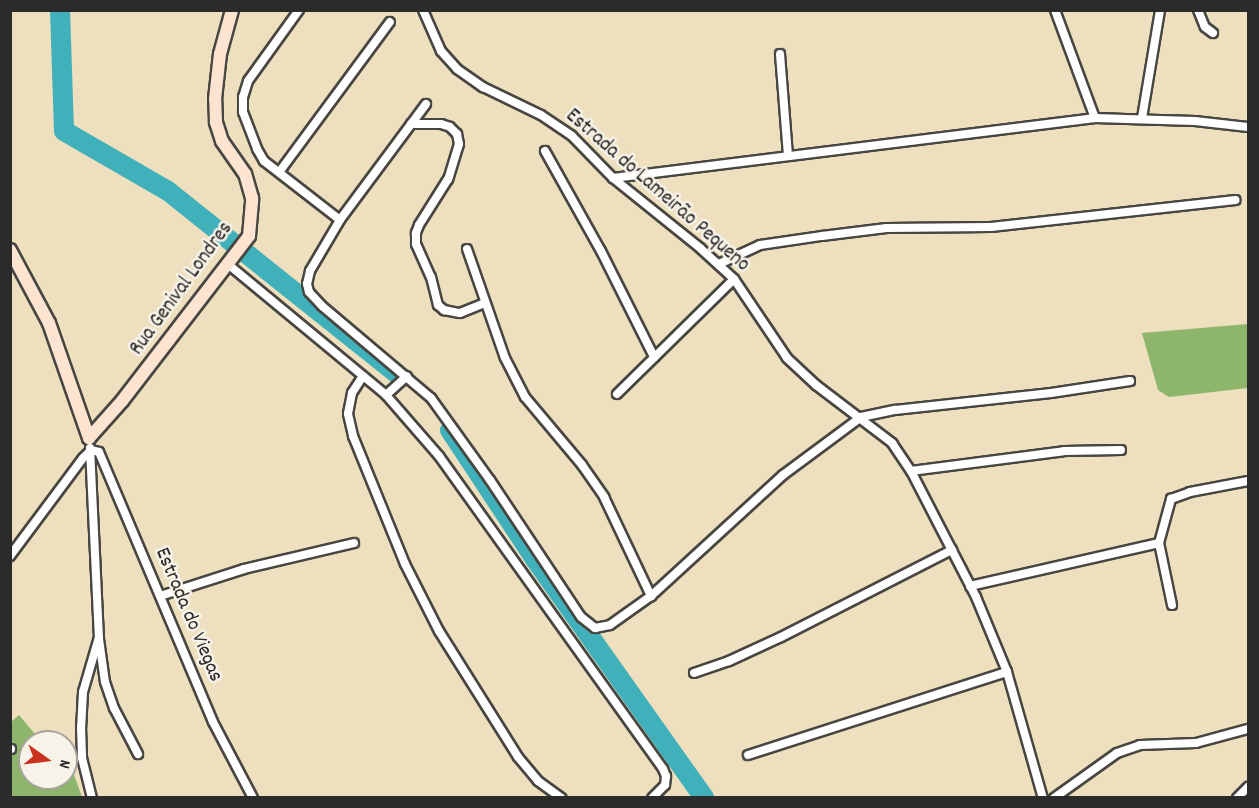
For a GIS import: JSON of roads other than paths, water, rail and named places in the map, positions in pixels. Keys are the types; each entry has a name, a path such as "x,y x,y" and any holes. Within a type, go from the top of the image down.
{"street":[{"name":"Rua Genival Londres","path":"90,444 249,236 252,198 245,174 222,141 216,122 215,99 220,54 232,10"},
{"path":"299,10 248,81 243,97 243,112 264,161 280,171 340,220"},
{"name":"Estrada do Lameirão Pequeno","path":"423,10 441,51 457,69 483,87 541,115 572,136 613,178 719,264 734,279 787,358 816,385 861,417 892,443 910,471 970,585 1007,672 1043,798"},
{"path":"1055,10 1095,118"},
{"path":"1142,118 1160,10"},
{"path":"1198,10 1205,27 1213,33"},
{"path":"280,171 390,22"},
{"path":"780,54 788,156"},
{"path":"426,104 340,220 310,270 307,279 309,292 322,306 431,398 589,625 602,628 610,625 651,596 783,475 861,417 894,410 1051,393 1130,381"},
{"path":"613,178 1095,118 1142,118 1248,127"},
{"path":"411,124 441,124 450,127 457,134 459,144 448,179 416,233 416,244 431,277 438,305 444,310 460,313 485,303"},
{"path":"545,151 601,251 654,357"},
{"path":"719,264 760,244 810,237 886,228 991,227 1236,200"},
{"path":"467,249 505,358 525,397 582,465 604,497 651,596"},
{"name":"Estrada do Viegas","path":"10,250 49,323 90,444 99,637 83,692 81,727 82,758 92,798"},
{"path":"230,263 386,395 439,456 663,769 666,776 665,785 652,798"},
{"path":"617,394 734,279"},
{"path":"363,376 352,393 348,414 353,436 405,564 439,631 518,757 538,780 561,798"},
{"path":"386,395 407,376"},
{"path":"10,556 90,444"},
{"name":"Estrada do Viegas","path":"90,444 99,452 104,461 124,517 213,722 253,798"},
{"path":"910,471 1064,451 1121,450"},
{"path":"1172,605 1159,543 1168,505 1174,496 1248,482"},
{"path":"160,596 244,569 354,543"},
{"path":"970,585 1159,543"},
{"path":"694,673 729,661 782,637 952,550"},
{"path":"99,637 105,682 114,708 138,754"},
{"path":"748,754 1007,672"},
{"path":"1054,798 1117,753 1140,745 1196,743 1248,731"},
{"path":"1237,798 1248,787"}],"waterway":[{"path":"60,10 64,131 168,191 397,374"},
{"path":"450,430 535,559 704,798"}]}
